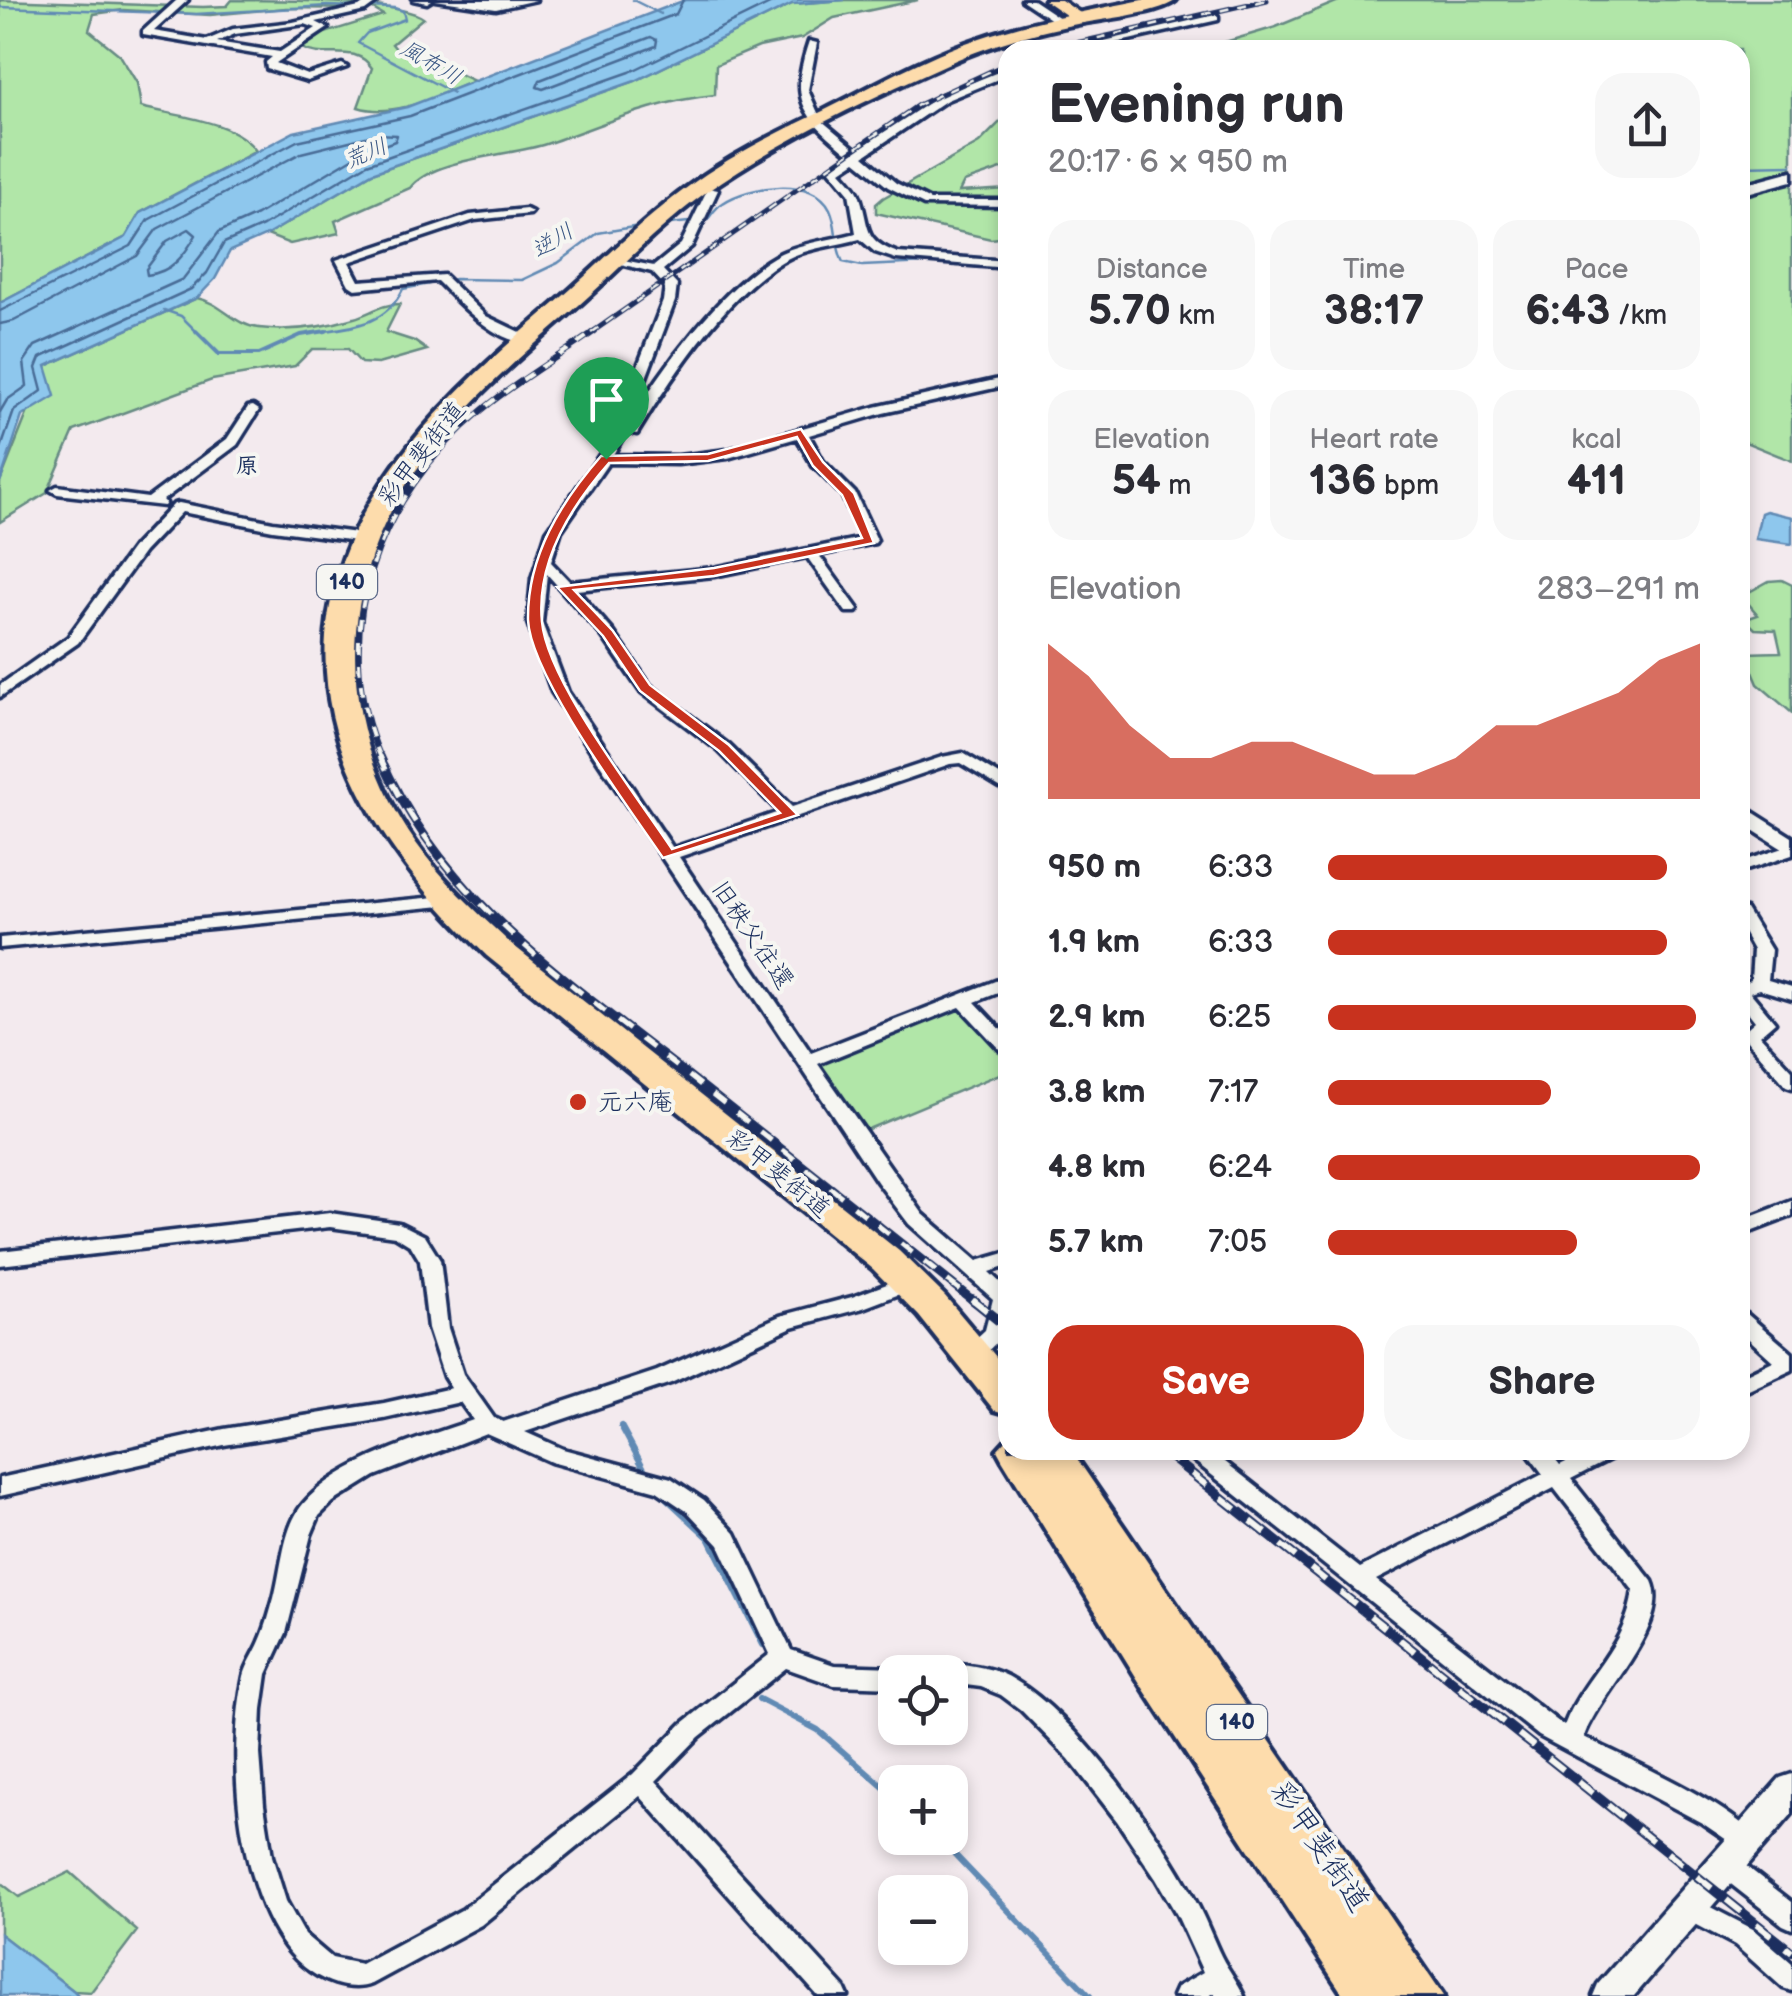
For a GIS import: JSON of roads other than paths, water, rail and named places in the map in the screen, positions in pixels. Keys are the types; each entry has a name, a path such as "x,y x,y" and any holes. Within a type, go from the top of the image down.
{"highway":[{"name":"彩甲斐街道","path":"1003,40 1167,0"},
{"name":"彩甲斐街道","path":"998,41 961,51 816,122 718,176 526,340 412,449 348,574 337,642 336,678 360,771 390,829 448,901 558,998 910,1282 998,1388"},
{"name":"彩甲斐街道","path":"968,1354 998,1412"},
{"name":"彩甲斐街道","path":"1023,1460 1158,1675 1371,1996"},
{"name":"彩甲斐街道","path":"1057,1460 1420,1996"}],"main road":[{"path":"442,0 496,5 528,0"},
{"path":"1750,187 1792,176"},
{"path":"1750,818 1792,849"},
{"path":"1612,1996 1792,1789"}],"street":[{"path":"183,0 146,33 280,55"},
{"path":"212,42 236,30 279,30 362,10 375,0"},
{"path":"418,0 427,0"},
{"path":"1027,0 1067,23 1215,18"},
{"path":"306,21 323,28 280,55 271,67 307,78 342,67"},
{"path":"812,43 803,90 816,122 918,201 998,204"},
{"path":"998,75 943,98 834,173 854,193 862,235 879,250 896,256 998,264"},
{"path":"617,260 656,270 686,246 712,190"},
{"path":"526,212 474,217 342,260 355,285 440,276 482,319 526,340"},
{"path":"614,443 630,436 643,409 700,335 747,286 783,256 862,235"},
{"name":"旧秩父往還","path":"656,270 671,285 670,302 614,443 563,516 544,562 535,624 548,666 560,692 668,855 916,1219 978,1268 998,1292"},
{"path":"606,459 708,458 998,383"},
{"path":"151,502 232,442 254,410"},
{"path":"564,587 690,576 870,540 848,493 818,464 801,433"},
{"path":"57,490 364,538"},
{"path":"0,692 73,640 139,548 180,507"},
{"path":"810,552 851,609"},
{"path":"544,562 608,634 644,688 724,748 790,815"},
{"path":"668,855 964,758 998,780"},
{"path":"1750,864 1792,849"},
{"path":"0,943 448,901"},
{"path":"1750,930 1762,950 1759,983"},
{"path":"1750,986 1759,983 1792,993"},
{"path":"807,1061 998,986"},
{"path":"962,999 998,1037"},
{"path":"1750,1002 1766,1022 1750,1033 1752,1037 1792,1082"},
{"path":"1750,1225 1792,1208"},
{"path":"0,1258 330,1220 376,1224 418,1241 430,1260 438,1328 454,1377 494,1428 558,1456 663,1484 696,1506 726,1539 783,1658 834,1675 878,1676"},
{"path":"978,1268 998,1262"},
{"path":"783,1658 691,1730 641,1781 472,1916 363,1976 344,1978 319,1964 294,1941 273,1906 260,1868 251,1715 256,1674 273,1638 304,1522 326,1496 406,1452 664,1377 786,1321 856,1303 910,1282"},
{"name":"旧秩父往還","path":"968,1354 994,1334 998,1322"},
{"path":"1750,1327 1790,1362 1750,1381"},
{"path":"0,1487 224,1438 465,1393"},
{"path":"1208,1460 1547,1730 1710,1815 1737,1854 1792,1918"},
{"path":"1544,1460 1644,1588 1639,1629 1582,1708 1570,1742"},
{"path":"1358,1578 1588,1460"},
{"path":"968,1675 1008,1688 1043,1715 1127,1816 1180,1895 1224,1986 1186,1996"},
{"path":"641,1781 835,1996"},
{"path":"1689,1908 1744,1938 1792,1979"}],"water":[{"name":"荒川","path":"685,0 845,0 792,4 635,81 372,173 267,235 230,251 215,279 197,298 46,366 55,396 22,416 0,482 0,303 126,237 140,213 294,132 407,107"},
{"path":"1761,513 1792,517 1792,544 1755,539"},
{"path":"0,1934 74,1991 79,1996 0,1996"}],"waterway":[{"path":"633,0 661,14"},
{"name":"風布川","path":"0,7 196,14 327,6 394,8 403,11 405,19 367,33 358,43 453,93"},
{"name":"逆川","path":"1750,166 1792,165"},
{"name":"逆川","path":"661,225 707,220 721,205 748,192 796,188 822,198 830,209 843,262 862,266 950,262"},
{"name":"逆川","path":"311,333 376,318 395,302 403,289 455,279 522,280 558,263 598,233 645,225"},
{"name":"逆川","path":"981,260 998,258"},
{"name":"逆川","path":"164,310 181,316 219,354 259,354 301,335 326,331"},
{"path":"621,1426 648,1476"},
{"path":"653,1486 709,1538 763,1645"},
{"path":"759,1699 818,1730 878,1782"},
{"path":"955,1855 1090,1996"}],"railway":[{"path":"1089,40 1267,0"},
{"path":"591,333 918,105 998,68"},
{"path":"381,758 365,710 359,662 361,614 372,568 390,524 415,483 446,444 482,410 595,331"},
{"path":"381,758 406,807 437,853 512,934 975,1302"},
{"path":"972,1299 998,1320"},
{"path":"1175,1460 1792,1952"}],"place":[{"name":"元六庵","path":"578,1102"}],"district":[{"name":"原","path":"247,466"}]}
